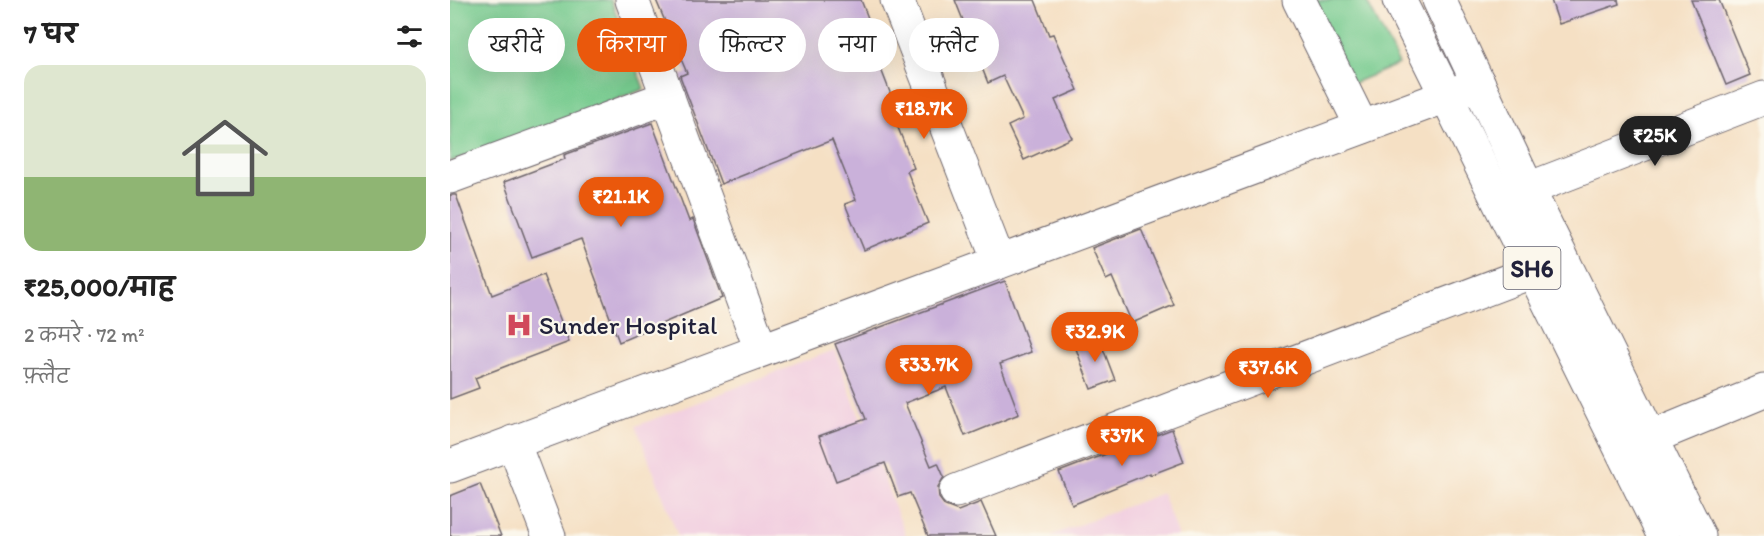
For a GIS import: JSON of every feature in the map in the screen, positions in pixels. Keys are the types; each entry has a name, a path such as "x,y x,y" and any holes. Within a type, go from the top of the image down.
{"street":[{"path":"632,0 761,350"},
{"path":"897,0 999,262"},
{"path":"1299,0 1362,128"},
{"name":"SH6","path":"1399,0 1445,96 1650,438 1699,536"},
{"name":"SH6","path":"1439,0 1528,189 1548,265 1664,536"},
{"path":"450,465 1479,84"},
{"path":"450,177 668,97"},
{"path":"1528,189 1764,98"},
{"path":"956,491 1548,265"},
{"path":"1650,438 1764,392"},
{"path":"513,442 549,536"}],"shaded area":[{"path":"834,350 906,536 678,536 636,426"},
{"path":"1162,493 1178,536 1050,536"}],"green space":[{"path":"450,0 611,0 618,18 577,18 577,72 638,72 644,89 450,162"},
{"path":"1287,0 1366,0 1399,64 1332,92"}],"building":[{"path":"656,0 861,0 868,18 818,18 818,72 882,72 898,113 893,115 914,168 907,171 928,223 864,250 845,204 856,200 832,140 721,184 680,76 687,73 687,18 664,18"},
{"path":"955,0 1035,0 1049,35 1053,34 1078,90 1055,100 1072,138 1024,160 1008,126 1023,119 1003,76 988,83 984,72 999,72 999,18 962,18"},
{"path":"1551,0 1618,0 1619,4 1559,24"},
{"path":"1691,0 1719,0 1750,75 1726,85"},
{"path":"652,123 689,221 693,219 722,298 619,342 581,239 532,257 504,182 565,159 564,155"},
{"path":"450,195 456,195 492,295 543,275 569,342 475,378 479,388 450,399"},
{"path":"1141,229 1174,305 1132,323 1112,277 1106,280 1092,248"},
{"path":"1005,281 1031,352 1000,364 1019,414 965,436 946,387 905,403 931,466 938,463 944,477 938,487 939,498 945,506 958,511 981,502 996,536 928,536 910,493 898,497 885,463 836,481 819,436 866,419 835,344"},
{"path":"1099,338 1115,380 1091,389 1075,346"},
{"path":"1172,429 1184,462 1150,475 1150,473 1072,505 1059,472"},
{"path":"480,484 501,536 450,536 450,496"}],"place":[{"name":"Sunder Hospital","path":"519,325"}]}
